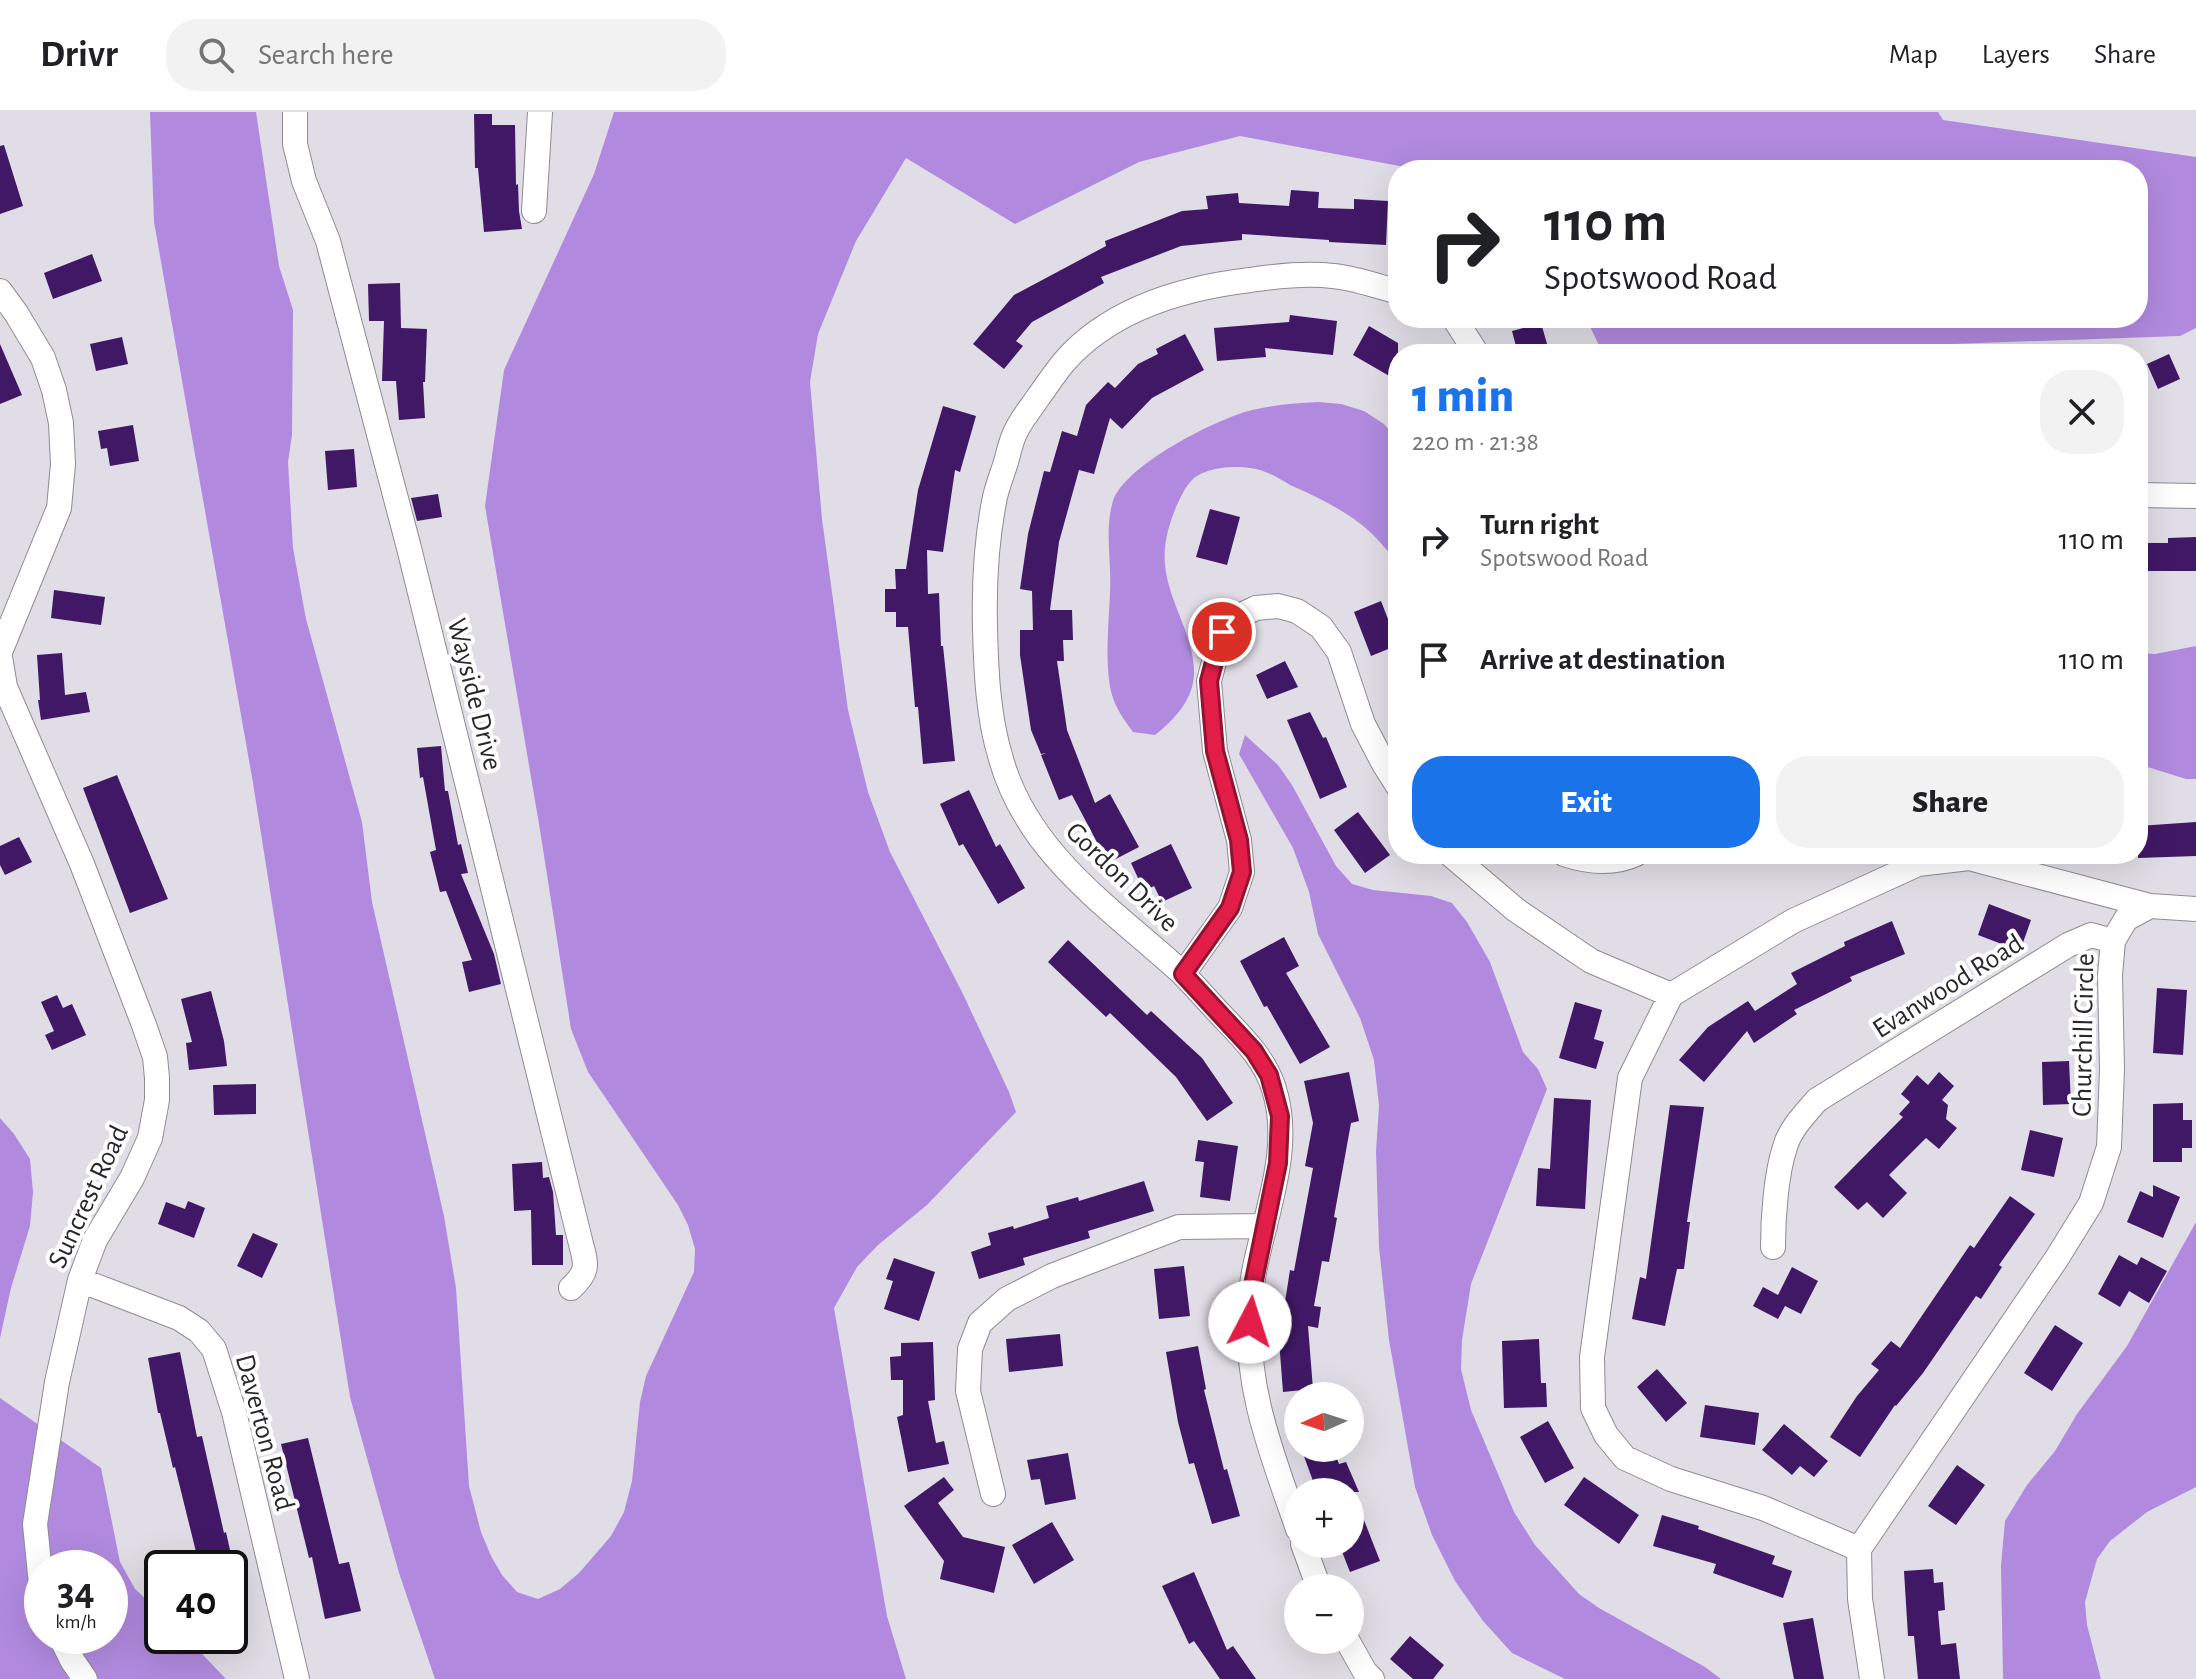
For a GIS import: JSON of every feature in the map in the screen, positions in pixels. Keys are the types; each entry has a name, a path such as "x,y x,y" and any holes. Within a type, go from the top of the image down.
{"street":[{"name":"Wayside Drive","path":"295,112 295,144 304,181 328,241 401,517 586,1263 583,1277 571,1288"},
{"path":"534,211 540,112"},
{"name":"Gordon Drive","path":"1284,1487 1259,1412 1252,1378 1250,1300 1278,1163 1281,1135 1275,1092 1269,1075 1254,1051 1183,974 1103,906 1050,851 1029,821 1001,761 993,728 986,667 984,595 994,501 1015,431 1065,361 1092,337 1129,312 1164,298 1216,284 1274,277 1334,276 1388,290"},
{"path":"0,291 43,358 61,423 63,464 59,508 0,654"},
{"path":"2148,495 2196,496"},
{"path":"1183,974 1230,908 1242,872 1239,840 1215,751 1209,681 1222,632 1239,616 1256,608 1278,606 1297,611 1321,627 1339,652 1363,724 1388,770"},
{"name":"Suncrest Road","path":"0,654 5,687 82,864 144,1025 155,1057 157,1100 150,1138 132,1178 95,1240 80,1280 57,1382 35,1524 38,1550"},
{"path":"1462,864 1516,910 1591,961 1671,995"},
{"path":"1872,1679 1860,1599 1859,1549 1763,1508 1671,1479 1625,1458 1606,1435 1593,1408 1592,1357 1630,1078 1671,995 1793,921 1918,864"},
{"path":"1992,864 2150,906 2196,909"},
{"name":"Churchill Circle","path":"1859,1549 2091,1203 2109,1147 2113,941 2126,919 2150,906"},
{"name":"Evanwood Road","path":"1773,1247 1785,1145 1799,1120 1817,1100 2068,945 2091,935 2113,941"},
{"path":"993,1494 968,1391 970,1349 980,1323 1007,1299 1052,1276 1179,1227 1265,1226"},
{"name":"Daverton Road","path":"80,1280 179,1318 199,1331 214,1349 234,1412 297,1679"},
{"path":"69,1654 85,1679"},
{"path":"1353,1654 1362,1677"}],"shaded area":[{"path":"150,112 256,112 279,266 293,310 292,435 288,462 293,548 306,619 362,822 372,902 444,1216 456,1288 469,1486 481,1532 502,1575 517,1592 538,1599 560,1589 579,1573 611,1536 624,1512 632,1481 640,1402 646,1376 694,1272 695,1249 678,1205 588,1072 571,1029 485,506 504,370 594,174 614,112 1938,112 1943,120 2196,157 2196,328 2180,336 1952,344 1598,344 1591,328 2148,328 2148,160 1388,160 1388,164 1240,136 1139,162 1015,224 906,158 856,241 818,334 810,382 822,519 848,710 868,792 890,852 962,992 1016,1112 927,1205 878,1245 857,1267 834,1308 887,1616 906,1679 435,1679 399,1573 350,1397 253,783 154,222"},
{"path":"1285,404 1341,404 1364,411 1388,429 1388,551 1351,517 1266,472 1230,467 1197,476 1185,489 1174,512 1167,534 1165,557 1171,592 1191,648 1193,685 1181,709 1155,735 1133,732 1114,700 1108,671 1109,535 1113,501 1135,473 1195,433 1236,415"},
{"path":"2196,646 2196,779 2186,779 2148,767 2148,654"},
{"path":"1245,735 1278,765 1336,866 1352,884 1373,890 1431,896 1452,903 1490,962 1523,1052 1538,1069 1547,1089 1471,1284 1461,1369 1471,1410 1514,1512 1535,1545 1579,1594 1721,1679 1565,1679 1512,1653 1483,1621 1455,1581 1432,1535 1415,1487 1389,1340 1379,1247 1376,1151 1379,1106 1374,1060 1360,1018 1318,934 1309,892 1293,848 1239,754"},
{"path":"0,1118 30,1159 33,1192 30,1226 0,1338"},
{"path":"2196,1222 2196,1487 2147,1512 2110,1541 2097,1559 2085,1602 2087,1625 2101,1679 2003,1679 2001,1566 2005,1521 2027,1485 2055,1451 2077,1414 2127,1346"},
{"path":"0,1398 101,1468 118,1550 24,1550 24,1654 128,1654 128,1576 144,1597 144,1654 202,1654 226,1679 0,1679"}],"building":[{"path":"474,114 492,114 492,125 515,125 516,185 522,229 484,232 478,168 475,168"},
{"path":"4,145 23,206 0,214 0,146"},
{"path":"1291,190 1319,192 1318,208 1354,209 1354,199 1388,201 1386,245 1242,234 1242,240 1181,246 1101,277 1104,283 1032,322 1016,341 1023,346 1004,369 973,344 1014,295 1106,246 1105,241 1182,211 1208,209 1206,196 1238,193 1239,203 1289,206"},
{"path":"92,254 102,281 53,299 44,273"},
{"path":"400,283 401,328 427,329 423,382 425,418 399,420 396,381 382,381 384,321 369,321 368,284"},
{"path":"1290,315 1337,321 1333,355 1265,348 1266,357 1217,361 1214,328 1289,322"},
{"path":"1369,326 1398,343 1388,344 1388,375 1353,355"},
{"path":"1542,328 1547,344 1515,344 1512,331"},
{"path":"1185,334 1204,370 1152,398 1122,429 1110,418 1094,474 1079,470 1059,542 1050,610 1072,610 1073,640 1063,640 1064,661 1057,661 1067,730 1095,803 1110,794 1139,847 1108,863 1072,795 1059,800 1041,755 1046,753 1041,754 1031,730 1020,655 1020,630 1033,630 1032,591 1020,589 1028,534 1044,471 1050,472 1062,431 1077,436 1086,405 1108,382 1115,388 1138,364 1158,354 1156,349"},
{"path":"122,337 128,364 96,371 90,344"},
{"path":"0,344 22,395 0,404"},
{"path":"2169,354 2180,379 2158,389 2148,364"},
{"path":"943,406 976,416 960,472 955,470 943,552 927,550 928,594 939,593 941,646 955,761 923,764 908,627 896,627 896,612 885,612 885,589 896,589 895,569 906,569 918,490"},
{"path":"133,425 139,461 110,466 107,448 101,449 98,431"},
{"path":"354,449 357,487 328,490 325,451"},
{"path":"438,494 442,517 417,521 411,498"},
{"path":"1210,509 1240,517 1227,565 1196,557"},
{"path":"2196,537 2196,571 2148,571 2148,543 2168,543 2168,538"},
{"path":"54,590 105,597 101,625 51,618"},
{"path":"1381,601 1388,619 1388,649 1371,656 1354,612"},
{"path":"62,653 65,695 86,692 90,712 41,720 37,655"},
{"path":"1285,661 1298,687 1267,699 1256,675"},
{"path":"1310,712 1323,738 1326,737 1347,787 1320,799 1287,720"},
{"path":"441,746 445,791 448,791 458,845 461,844 468,873 461,874 494,954 501,984 469,992 462,962 472,960 446,891 440,892 430,852 436,850 423,777 420,778 417,748"},
{"path":"117,775 168,899 130,913 83,788"},
{"path":"969,790 996,847 1000,844 1025,888 998,904 963,844 959,846 940,804"},
{"path":"1358,812 1388,856 1365,873 1334,830"},
{"path":"2196,822 2196,856 2148,858 2148,825"},
{"path":"19,837 32,862 5,875 0,865 0,846"},
{"path":"1171,844 1192,888 1162,902 1154,886 1144,891 1131,863"},
{"path":"1989,904 2031,920 2020,951 1978,935"},
{"path":"1892,921 1905,954 1850,977 1852,981 1794,1010 1797,1014 1754,1043 1747,1031 1704,1082 1679,1060 1708,1027 1748,1001 1755,1011 1797,984 1791,973 1845,946 1844,942"},
{"path":"1284,937 1299,966 1286,973 1330,1047 1300,1064 1267,1006 1264,1007 1240,961"},
{"path":"1068,940 1147,1015 1151,1011 1202,1058 1233,1103 1207,1121 1176,1077 1110,1013 1106,1017 1048,962"},
{"path":"2157,988 2187,990 2183,1055 2153,1053"},
{"path":"211,991 227,1066 189,1070 186,1043 192,1042 181,999"},
{"path":"57,995 63,1008 72,1004 86,1035 52,1050 45,1035 54,1031 41,1002"},
{"path":"1575,1002 1602,1010 1594,1039 1604,1042 1596,1069 1559,1058"},
{"path":"2069,1061 2071,1104 2043,1105 2042,1062"},
{"path":"1349,1072 1359,1121 1351,1123 1329,1262 1322,1261 1314,1306 1321,1307 1318,1328 1308,1326 1312,1382 1284,1382 1283,1392 1279,1340 1290,1270 1294,1271 1313,1168 1305,1166 1313,1123 1304,1081"},
{"path":"1939,1072 1954,1086 1942,1100 1948,1105 1946,1119 1957,1128 1939,1149 1926,1138 1889,1175 1907,1193 1883,1218 1867,1202 1858,1210 1834,1187 1903,1117 1899,1114 1910,1102 1901,1094 1917,1075 1928,1085"},
{"path":"256,1084 256,1114 214,1115 213,1085"},
{"path":"1554,1098 1591,1100 1585,1209 1536,1206 1538,1168 1550,1169"},
{"path":"2183,1103 2183,1120 2192,1120 2192,1148 2182,1148 2182,1162 2153,1162 2153,1104"},
{"path":"1670,1105 1704,1107 1687,1222 1690,1222 1684,1269 1677,1269 1665,1326 1632,1319 1640,1277 1646,1279"},
{"path":"2030,1130 2063,1138 2054,1177 2021,1170"},
{"path":"1198,1140 1238,1146 1230,1201 1200,1197 1204,1162 1195,1161"},
{"path":"542,1162 543,1178 549,1177 553,1192 556,1235 563,1235 563,1265 532,1265 531,1210 514,1211 512,1164"},
{"path":"1144,1181 1154,1211 1088,1231 1090,1238 1023,1258 1025,1265 979,1279 971,1252 991,1245 988,1233 1049,1218 1046,1206 1078,1197 1079,1201"},
{"path":"2153,1185 2180,1197 2163,1238 2127,1222 2140,1191 2153,1197"},
{"path":"2010,1196 2035,1214 1999,1265 2002,1267 1981,1299 1976,1296 1860,1457 1830,1437 1857,1396 1879,1370 1871,1364 1891,1341 1900,1348 1970,1245 1974,1248"},
{"path":"188,1201 205,1208 194,1238 158,1224 166,1202 185,1209"},
{"path":"253,1233 278,1244 262,1278 237,1266"},
{"path":"2119,1255 2137,1265 2141,1257 2167,1271 2149,1303 2129,1291 2120,1307 2098,1294"},
{"path":"894,1258 935,1272 919,1321 884,1309 893,1281 886,1279"},
{"path":"1184,1266 1190,1316 1159,1319 1154,1269"},
{"path":"1792,1267 1818,1281 1801,1314 1785,1306 1778,1319 1753,1306 1763,1287 1778,1295"},
{"path":"2055,1325 2083,1343 2052,1391 2024,1373"},
{"path":"1060,1334 1063,1366 1009,1372 1006,1339"},
{"path":"1539,1339 1541,1383 1546,1383 1547,1407 1504,1408 1502,1341"},
{"path":"933,1342 935,1400 928,1401 936,1443 944,1441 949,1464 908,1472 897,1417 903,1415 903,1380 891,1380 890,1357 901,1356 901,1343"},
{"path":"1198,1346 1204,1390 1224,1470 1227,1469 1240,1516 1212,1524 1194,1463 1189,1464 1166,1352"},
{"path":"180,1352 197,1437 202,1436 230,1550 196,1550 158,1413 148,1358"},
{"path":"1657,1369 1687,1403 1666,1422 1637,1387"},
{"path":"1705,1405 1759,1413 1755,1445 1700,1437"},
{"path":"1548,1421 1574,1468 1545,1483 1520,1437"},
{"path":"1784,1424 1828,1461 1814,1477 1800,1466 1792,1475 1762,1450"},
{"path":"308,1438 339,1564 349,1562 361,1611 325,1619 312,1557 309,1558 281,1444"},
{"path":"1068,1453 1076,1499 1045,1505 1040,1479 1031,1480 1027,1460"},
{"path":"1306,1462 1346,1462 1353,1478 1312,1478"},
{"path":"1957,1465 1985,1485 1956,1525 1928,1506"},
{"path":"944,1477 954,1490 938,1503 963,1537 1005,1547 994,1593 940,1579 944,1561 904,1506"},
{"path":"1584,1477 1639,1515 1619,1544 1564,1505"},
{"path":"1662,1515 1775,1556 1772,1564 1792,1571 1783,1598 1713,1573 1716,1564 1653,1546"},
{"path":"1364,1520 1380,1561 1350,1572 1344,1558 1364,1558"},
{"path":"1052,1522 1074,1560 1034,1584 1012,1545"},
{"path":"1933,1569 1934,1583 1943,1582 1945,1610 1938,1611 1941,1645 1956,1643 1960,1679 1918,1679 1914,1636 1908,1636 1904,1571"},
{"path":"1194,1572 1227,1650 1233,1646 1256,1679 1220,1679 1194,1641 1189,1644 1162,1586"},
{"path":"1813,1618 1824,1679 1794,1679 1783,1623"},
{"path":"1410,1636 1444,1665 1433,1679 1413,1679 1390,1659"}],"route":[{"path":"1222,632 1209,681 1215,751 1239,840 1242,872 1230,908 1183,974 1254,1051 1269,1075 1280,1116 1278,1163 1250,1300 1250,1322"}]}
